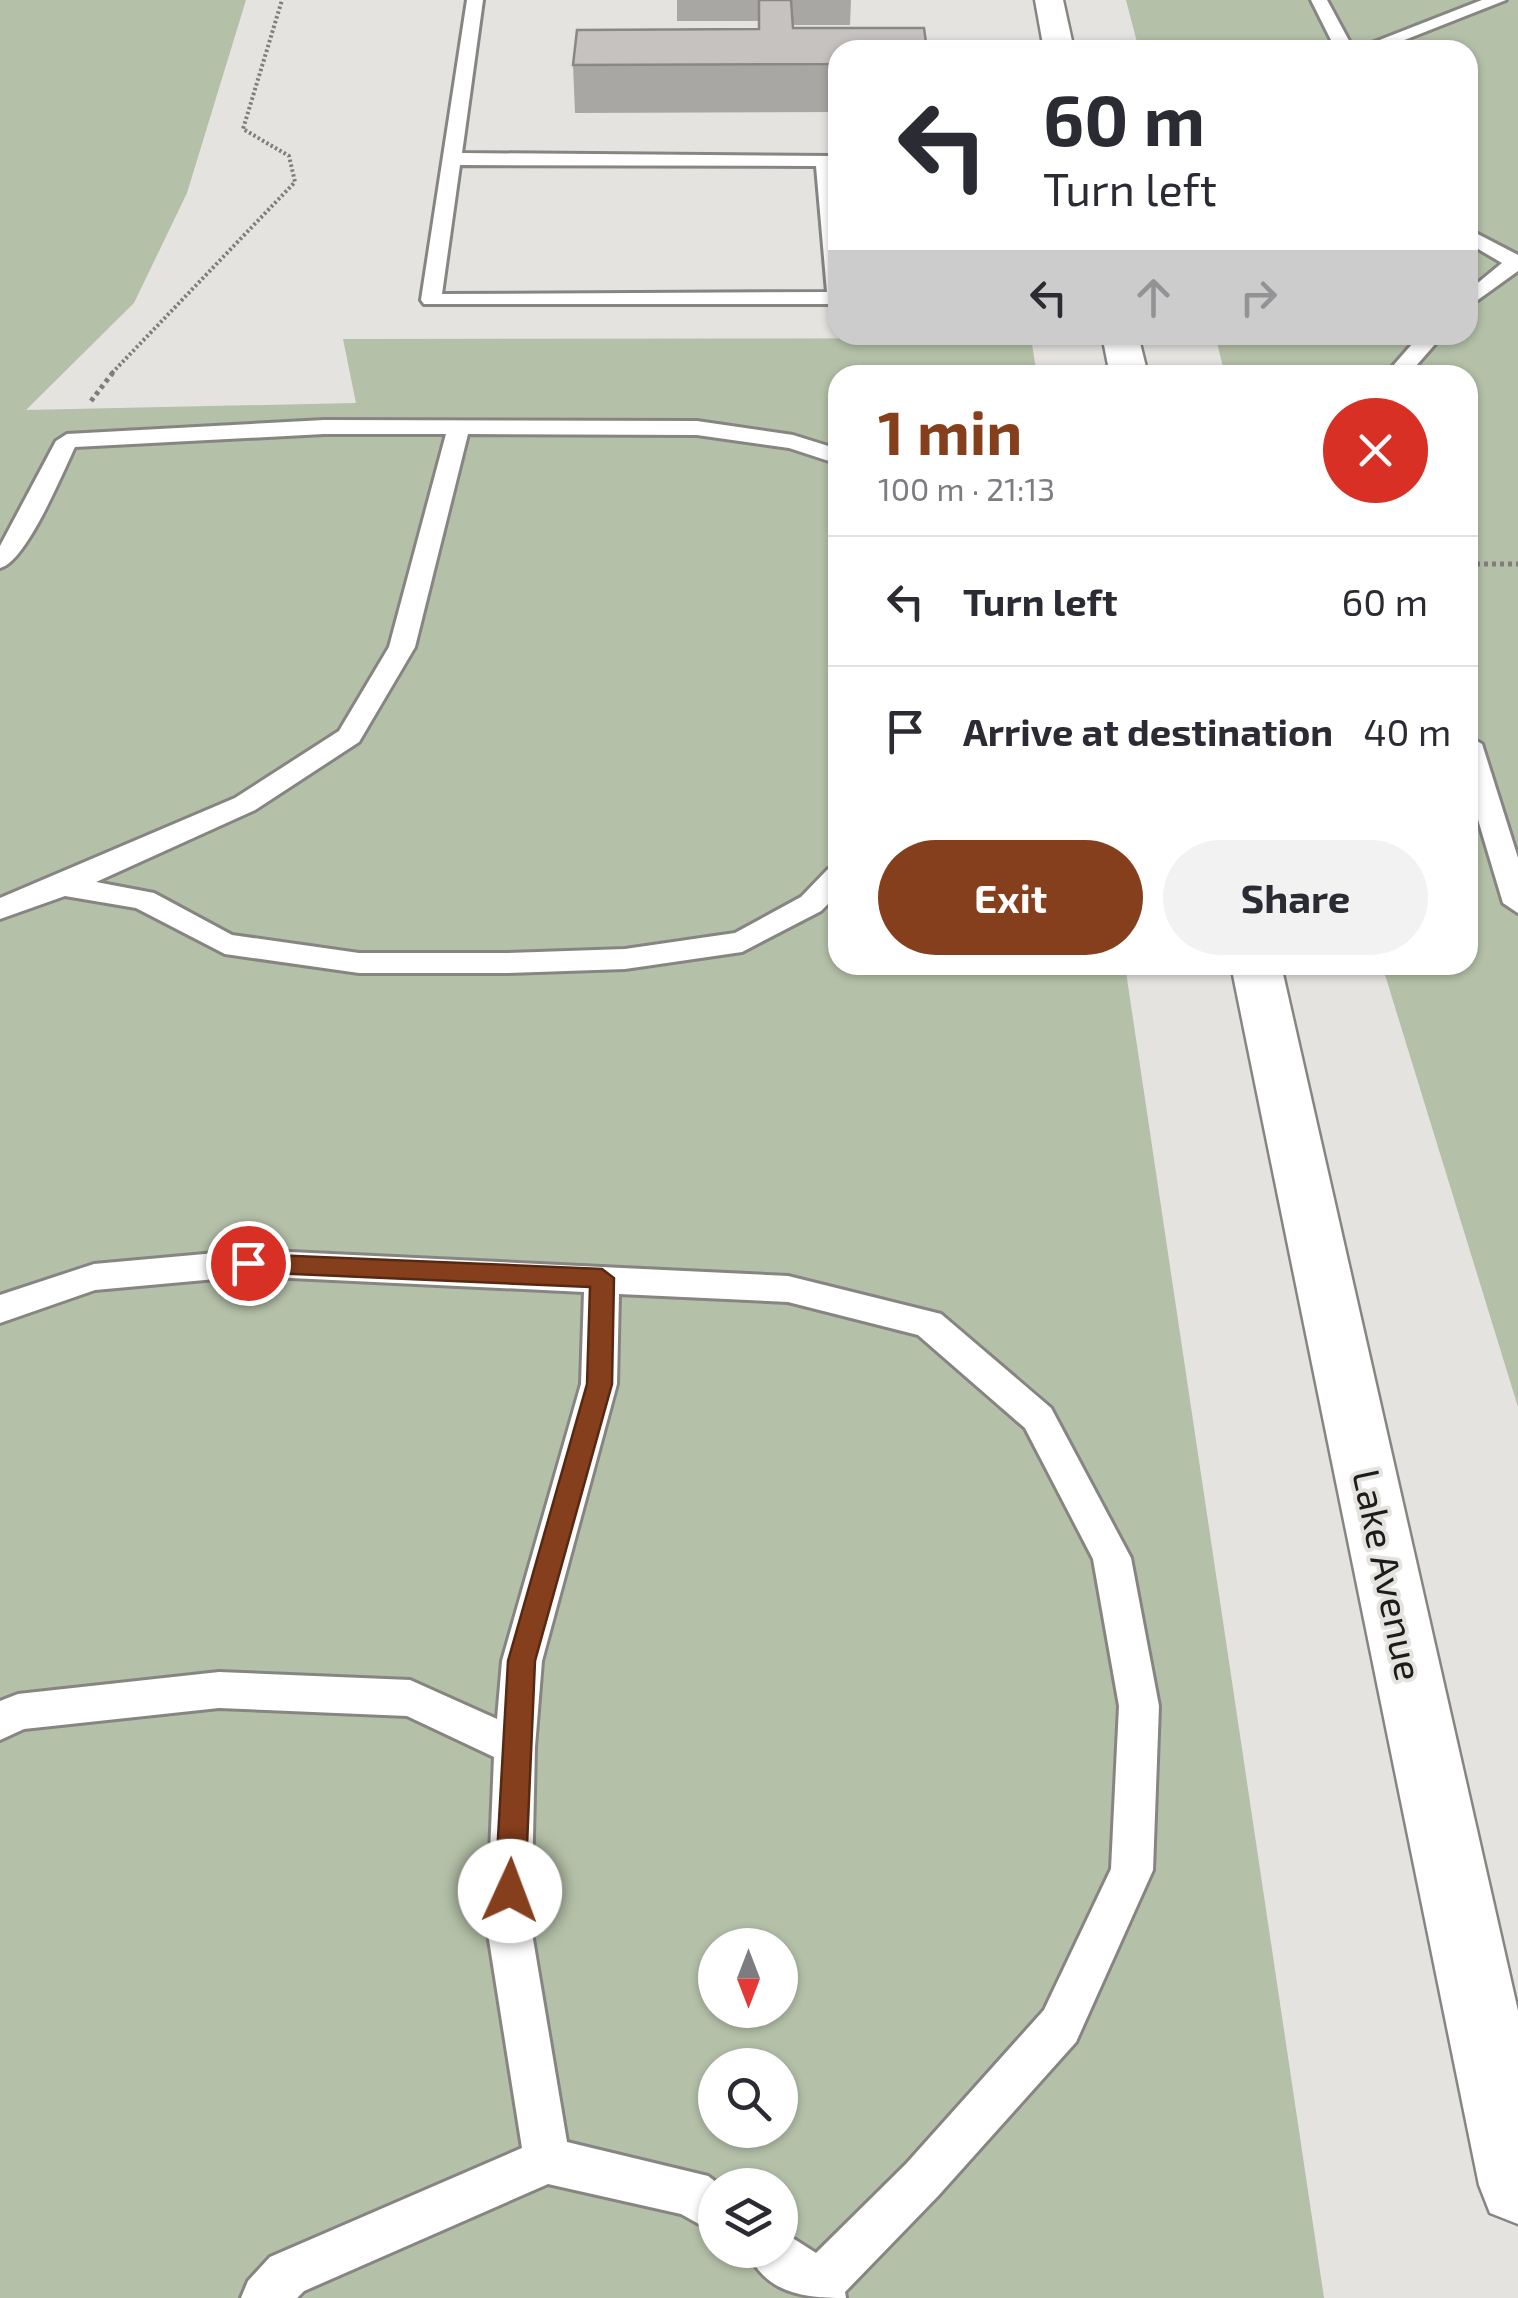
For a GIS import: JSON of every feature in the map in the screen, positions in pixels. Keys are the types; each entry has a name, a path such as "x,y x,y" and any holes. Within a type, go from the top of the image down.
{"main road":[{"path":"1049,0 1058,40"},
{"name":"Lake Avenue","path":"1258,975 1518,2185"}],"lane":[{"path":"476,0 430,300 828,295"},
{"path":"1319,0 1340,40"},
{"path":"1391,40 1498,0"},
{"path":"451,159 826,160 828,182"},
{"path":"1478,241 1517,262 1478,292"},
{"path":"1405,365 1423,345"},
{"path":"0,561 10,550 68,441 324,427 697,428 793,442 828,454"},
{"path":"0,909 63,886 246,804 349,736 402,647 458,430"},
{"path":"1478,776 1518,903"},
{"path":"63,886 144,900 224,944 359,963 625,958 742,942 811,904 828,886"},
{"path":"0,1309 94,1277 248,1263 788,1288 929,1324 1038,1418 1112,1558 1139,1706 1132,1870 1060,2026 821,2291 793,2268"},
{"path":"547,2161 509,1927 514,1747 522,1661 599,1384 602,1278"},
{"path":"0,1722 18,1712 219,1690 410,1698 514,1747"},
{"path":"265,2298 287,2274 547,2161 691,2192 698,2197"}],"path":[{"path":"68,441 105,378 164,321 255,216 295,182 288,156 243,129 282,0"},
{"path":"1478,564 1518,564"}],"green space":[{"path":"0,0 246,0 187,193 134,303 26,410 356,403 343,339 828,338 828,345 1032,345 1035,365 828,365 828,975 1126,975 1324,2298 0,2298"},
{"path":"1126,0 1518,0 1518,1407 1385,975 1478,975 1478,365 1222,365 1218,345 1478,345 1478,40 1136,40"}],"building":[{"path":"759,0 791,0 793,28 924,28 926,40 828,40 828,64 573,65 577,30 759,29"}],"route":[{"path":"248,1263 602,1278 599,1384 522,1661 514,1747 510,1891"}]}
